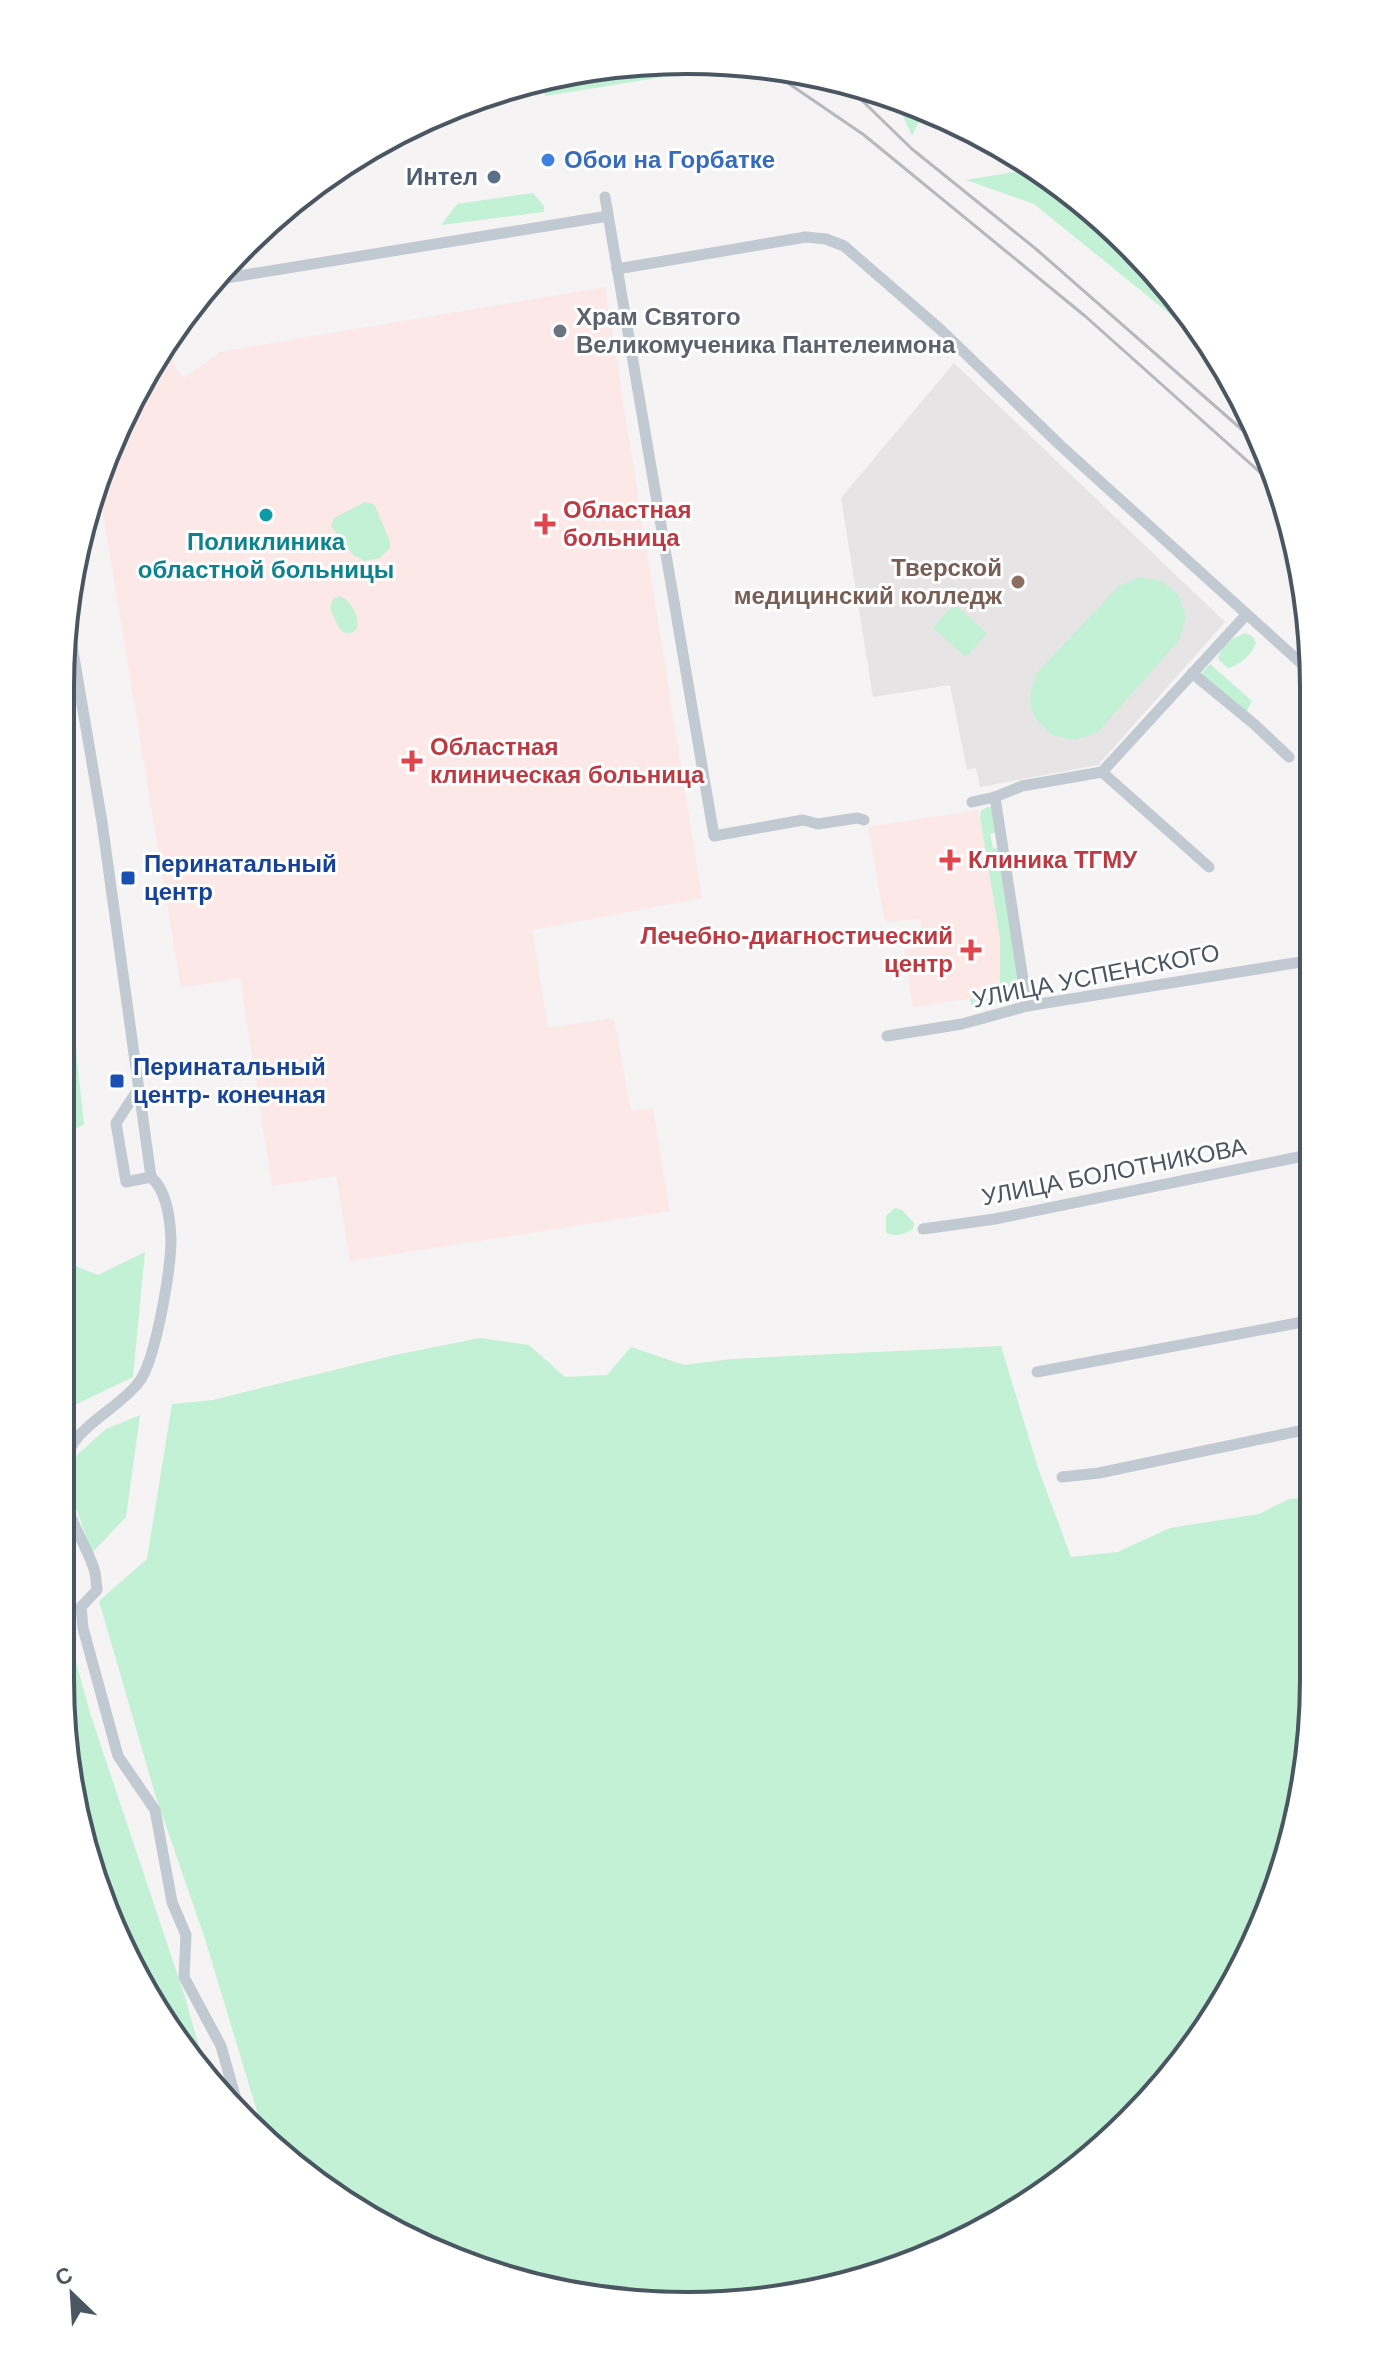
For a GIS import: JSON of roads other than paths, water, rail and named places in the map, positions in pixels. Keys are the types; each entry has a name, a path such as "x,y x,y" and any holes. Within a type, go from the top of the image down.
{"street":[{"path":"605,197 714,836 803,820 818,824 857,818 864,820"},
{"path":"232,277 608,216"},
{"path":"617,269 806,237 826,239 844,246 941,330 1061,446 1299,662"},
{"path":"972,802 1022,786 1102,772 1246,615"},
{"path":"74,1443 88,1425 119,1402 140,1381 152,1354 171,1239 168,1210 160,1185 151,1177 102,822 75,661"},
{"path":"1192,673 1289,757"},
{"path":"1102,772 1209,867"},
{"path":"995,797 1027,1006"},
{"name":"УЛИЦА УСПЕНСКОГО","path":"887,1036 962,1024 1027,1006 1300,962"},
{"path":"139,1088 116,1123 126,1182 151,1177"},
{"name":"УЛИЦА БОЛОТНИКОВА","path":"923,1229 995,1219 1300,1157"},
{"path":"1037,1372 1300,1322"},
{"path":"1062,1477 1099,1473 1300,1431"},
{"path":"74,1526 94,1567 97,1590 81,1607 83,1628 114,1742 118,1756 155,1810 172,1902 186,1935 184,1977 221,2046 234,2091"}],"railway":[{"path":"787,83 864,135 1085,316 1261,473"},
{"path":"861,100 912,149 1036,249 1244,431"}],"place":[{"name":"Обои на Горбатке","path":"548,160"},
{"name":"Интел","path":"494,177"},
{"name":"Храм Святого Великомученика Пантелеимона","path":"560,331"},
{"name":"Поликлиника областной больницы","path":"266,515"},
{"name":"Областная больница","path":"545,524"},
{"name":"Тверской медицинский колледж","path":"1018,582"},
{"name":"Областная клиническая больница","path":"412,761"},
{"name":"Клиника ТГМУ","path":"950,860"},
{"name":"Перинатальный центр","path":"128,878"},
{"name":"Лечебно-диагностический центр","path":"971,950"},
{"name":"Перинатальный центр- конечная","path":"117,1081"}]}
